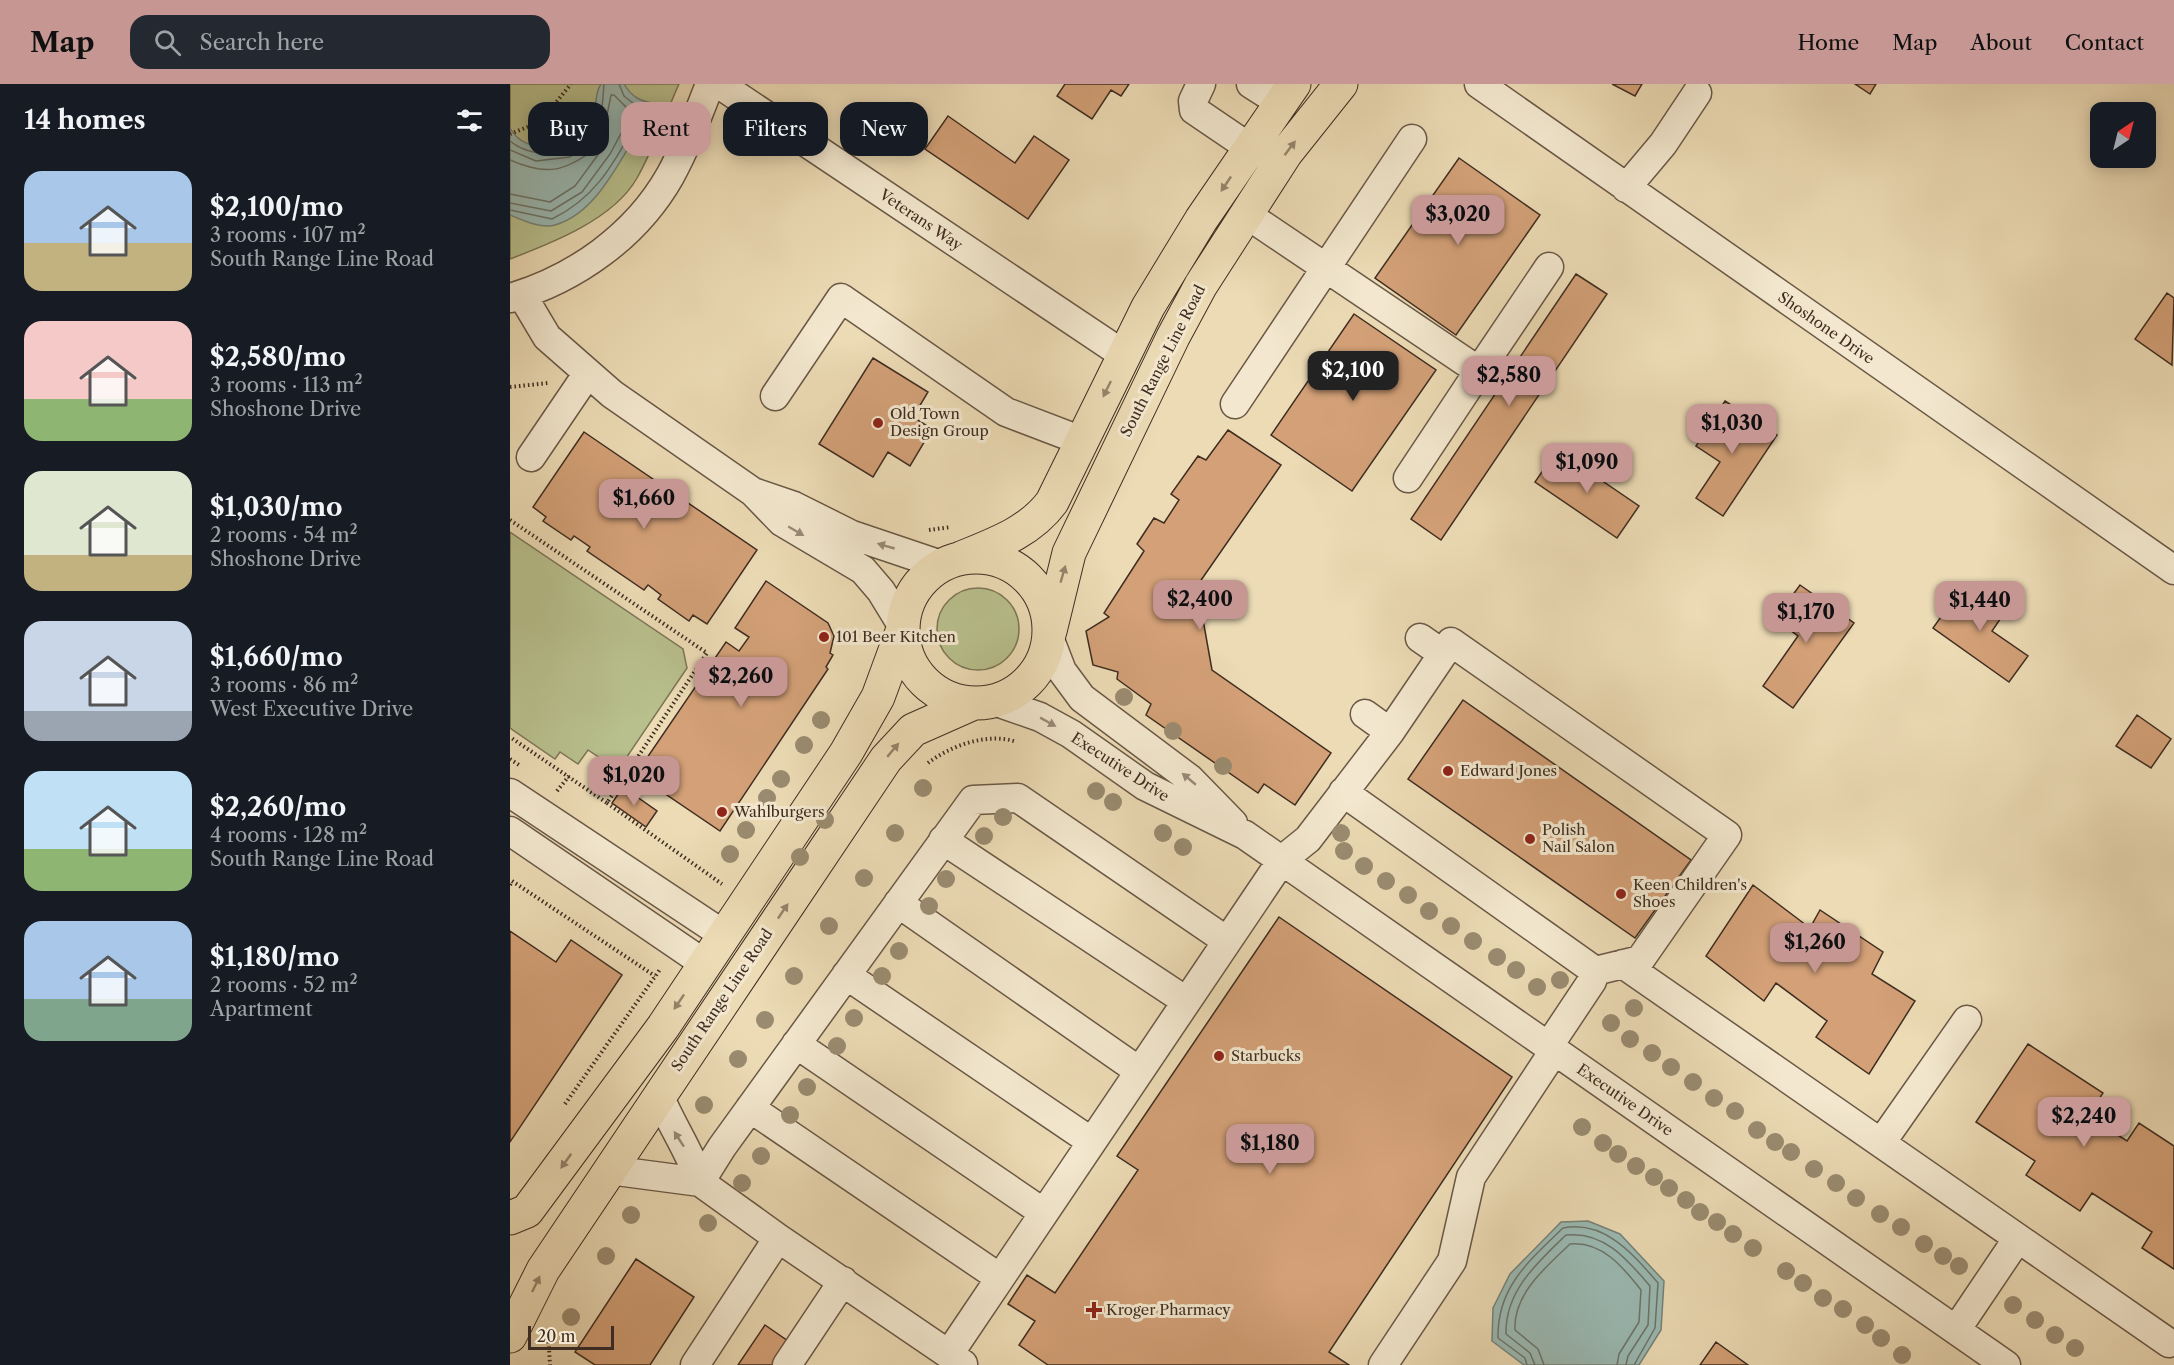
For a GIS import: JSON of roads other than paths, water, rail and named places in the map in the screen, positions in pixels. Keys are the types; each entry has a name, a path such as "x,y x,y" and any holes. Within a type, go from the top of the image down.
{"main road":[{"name":"South Range Line Road","path":"1050,636 1069,553 1173,337 1246,214 1286,153 1341,84"},
{"path":"510,1218 527,1211 556,1175 663,1027 868,718 889,671 903,628 909,599 917,585 951,561 1019,532 1043,514 1055,496 1124,355 1162,284 1250,148 1288,94"},
{"path":"903,628 906,652 916,672 932,688 952,699 984,702 1010,695 1025,686 1045,657 1050,636 1048,613 1041,595 1030,579 1016,567 999,559 980,556 951,561"},
{"name":"South Range Line Road","path":"510,1336 543,1270 658,1095 886,759 913,730 984,702"}],"street":[{"path":"710,84 670,176 646,211 614,243 576,269 516,296 548,337 652,425 753,492 782,522 839,553 863,570 881,591 903,628"},
{"name":"Veterans Way","path":"719,84 1124,355"},
{"path":"1201,84 1194,101 1194,110 1250,148"},
{"path":"1251,84 1288,94"},
{"name":"Shoshone Drive","path":"1479,84 2174,570"},
{"path":"1626,188 1663,144 1697,93"},
{"path":"1235,404 1412,139"},
{"path":"1246,214 1479,371"},
{"path":"1408,478 1549,267"},
{"path":"775,396 841,298 1006,412 1082,441"},
{"path":"531,456 588,373"},
{"path":"753,492 794,506 852,535 951,561"},
{"name":"Executive Drive","path":"1050,636 1062,671 1082,698 1190,779 1245,835"},
{"path":"1420,638 1443,654"},
{"path":"609,1170 700,1182 957,1360 1000,1278 1282,860 1308,839 1343,792 1390,732 1452,642 1727,835 1640,960 1595,970 1343,792"},
{"name":"Executive Drive","path":"984,702 1040,717 1071,734 1145,786 1245,835 2006,1365"},
{"path":"1365,714 1390,732"},
{"path":"511,796 724,935"},
{"path":"700,1182 750,1108 973,800 1018,798 1227,940"},
{"path":"510,831 705,964"},
{"path":"944,840 1186,1001"},
{"path":"898,903 1139,1071"},
{"path":"1623,964 2169,1343"},
{"path":"1383,1365 1452,1261 1471,1177 1592,981 1595,970"},
{"path":"846,975 1092,1142"},
{"path":"1881,1143 1967,1020"},
{"path":"796,1044 1044,1213"},
{"path":"658,1095 671,1126 693,1160 700,1182"},
{"path":"750,1108 1000,1278"},
{"path":"695,1365 778,1238"},
{"path":"1956,1330 2018,1238"},
{"path":"787,1365 843,1281"}],"water":[{"path":"601,84 624,84 630,93 647,102 621,102 621,156 623,156 613,173 588,205 572,217 555,225 538,225 510,215 510,128 518,138 528,143 528,156 609,156 609,102 595,102"},
{"path":"1588,1221 1620,1234 1664,1281 1661,1330 1639,1365 1524,1365 1492,1341 1493,1308 1510,1274 1561,1222"}],"place":[{"name":"Old Town Design Group","path":"878,423"},
{"name":"101 Beer Kitchen","path":"824,637"},
{"name":"Edward Jones","path":"1448,771"},
{"name":"Wahlburgers","path":"722,812"},
{"name":"Polish Nail Salon","path":"1530,839"},
{"name":"Keen Children's Shoes","path":"1621,894"},
{"name":"Starbucks","path":"1219,1056"},
{"name":"Kroger Pharmacy","path":"1094,1310"}]}
